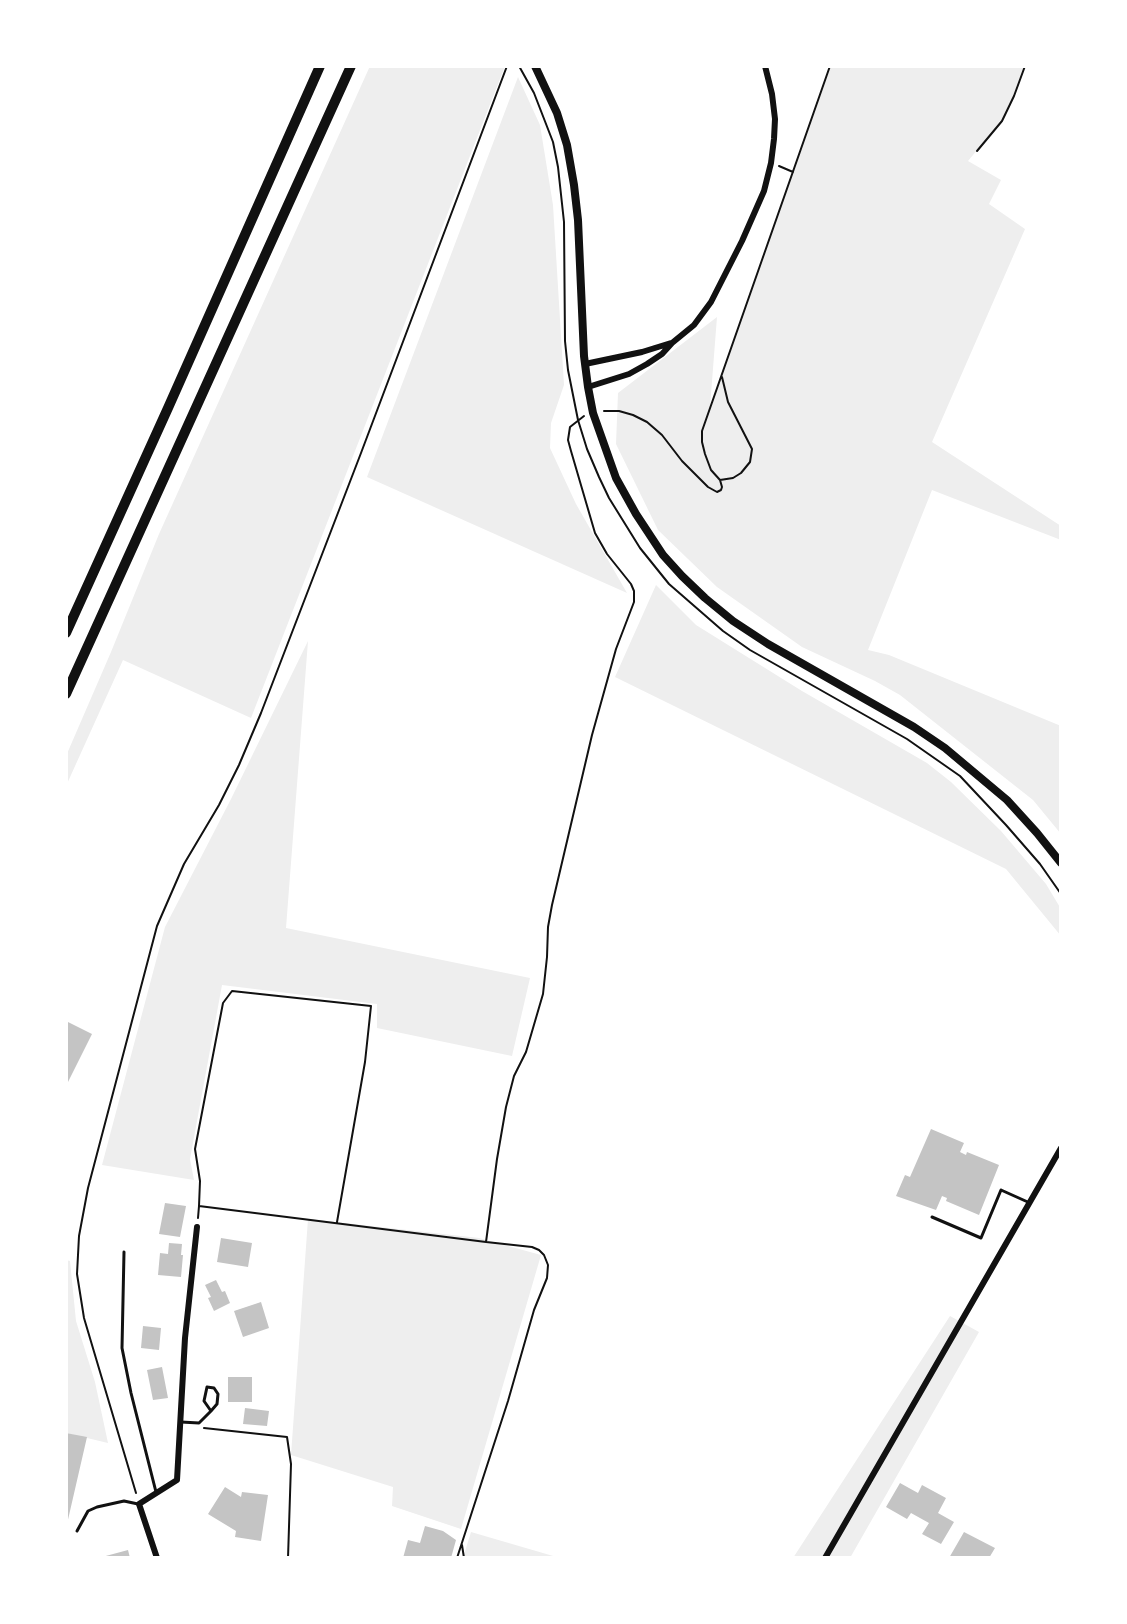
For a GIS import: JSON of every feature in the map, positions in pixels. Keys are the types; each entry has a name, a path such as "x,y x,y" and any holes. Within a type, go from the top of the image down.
{"highway":[{"path":"66,633 164,419 320,66"},
{"path":"66,694 351,66"}],"street":[{"path":"535,66 557,113 567,146 574,184 585,364 593,412 616,478 663,555 681,576 733,621 768,644 945,747 1007,800 1037,832 1061,863"},
{"path":"588,387 629,374 662,354 694,325 711,302 764,191 771,163 775,119 765,66"},
{"path":"585,364 672,343"},
{"path":"825,1558 1061,1148"},
{"path":"157,1558 139,1504 177,1480 185,1338 197,1227"}],"lane":[{"path":"932,1217 981,1238 1001,1190 1030,1203"},
{"path":"124,1252 122,1348 156,1494"},
{"path":"180,1422 199,1423 217,1404 218,1394 214,1388 207,1387 204,1401 211,1410"},
{"path":"77,1531 87,1511 124,1501 139,1504"}],"path":[{"path":"139,1504 84,1318 77,1274 79,1236 88,1188 157,926 184,864 219,805 239,765 362,453 507,66"},
{"path":"519,66 534,93 553,142 558,167 564,222 565,341 578,420 587,449 609,498 640,548 669,584 723,631 750,650 907,739 960,776 1040,864 1061,894"},
{"path":"606,410 633,415 647,422 662,435 682,461 708,486 719,492 722,487 720,480 711,470 702,442 702,431 830,66"},
{"path":"977,151 1002,121 1025,66"},
{"path":"771,163 793,172"},
{"path":"720,480 733,478 741,473 750,462 752,449 728,402 722,374"},
{"path":"486,1242 497,1159 514,1076 526,1052 543,994 552,905 592,735 616,649 634,602 634,591 631,584 607,554 595,533 588,514 568,440 570,427 578,420"},
{"path":"197,1227 200,1180 195,1149 223,1003 232,991 371,1006 365,1062 338,1222"},
{"path":"199,1206 532,1247 544,1255 548,1264 547,1278 534,1310 508,1401 457,1558"},
{"path":"204,1428 287,1437 291,1464 288,1558"},
{"path":"462,1543 464,1558"}],"shaded area":[{"path":"370,66 505,66 251,718 123,660 66,786 66,756 159,534"},
{"path":"831,66 1024,66 1002,120 968,161 1001,180 989,204 1025,229 932,442 1061,526 1061,540 932,490 868,650 889,655 1061,726 1061,834 1033,800 900,695 802,647 717,587 658,530 616,444 618,393 717,317 710,407"},
{"path":"518,77 540,125 553,205 564,385 551,423 550,448 576,504 627,593 367,477"},
{"path":"656,585 696,625 802,691 927,763 951,782 1001,831 1046,884 1061,909 1061,936 1006,869 615,677"},
{"path":"308,641 286,928 530,978 512,1056 377,1028 377,1004 222,985 190,1159 194,1180 102,1165 165,927"},
{"path":"308,1219 479,1238 541,1255 461,1529 392,1506 393,1487 291,1455"},
{"path":"66,1260 70,1261 76,1321 95,1382 108,1443 66,1433"},
{"path":"950,1316 979,1332 850,1558 793,1558"},
{"path":"471,1532 560,1558 463,1558"}],"building":[{"path":"66,1021 92,1034 66,1086"},
{"path":"931,1129 964,1143 960,1152 966,1155 967,1152 999,1165 979,1215 946,1201 947,1198 942,1196 936,1210 896,1196 905,1175 910,1177"},
{"path":"165,1203 186,1206 180,1237 159,1234"},
{"path":"221,1238 252,1243 248,1267 217,1262"},
{"path":"169,1243 182,1244 181,1277 158,1275 160,1253 168,1254"},
{"path":"216,1280 222,1292 225,1291 230,1303 214,1311 205,1285"},
{"path":"261,1302 269,1328 243,1337 234,1311"},
{"path":"143,1326 161,1328 159,1350 141,1348"},
{"path":"162,1367 168,1398 153,1400 147,1370"},
{"path":"228,1377 252,1377 252,1402 228,1402"},
{"path":"245,1408 269,1411 267,1426 243,1424"},
{"path":"66,1433 87,1437 67,1524 66,1524"},
{"path":"900,1483 918,1493 922,1485 946,1498 938,1513 954,1522 941,1544 922,1534 929,1523 911,1513 907,1519 886,1507"},
{"path":"225,1487 241,1497 242,1492 268,1495 261,1541 235,1537 236,1531 208,1514"},
{"path":"425,1526 443,1531 456,1540 451,1558 403,1558 408,1540 420,1543"},
{"path":"964,1532 995,1548 989,1558 949,1558"},
{"path":"128,1550 130,1558 102,1558 102,1557"}]}
